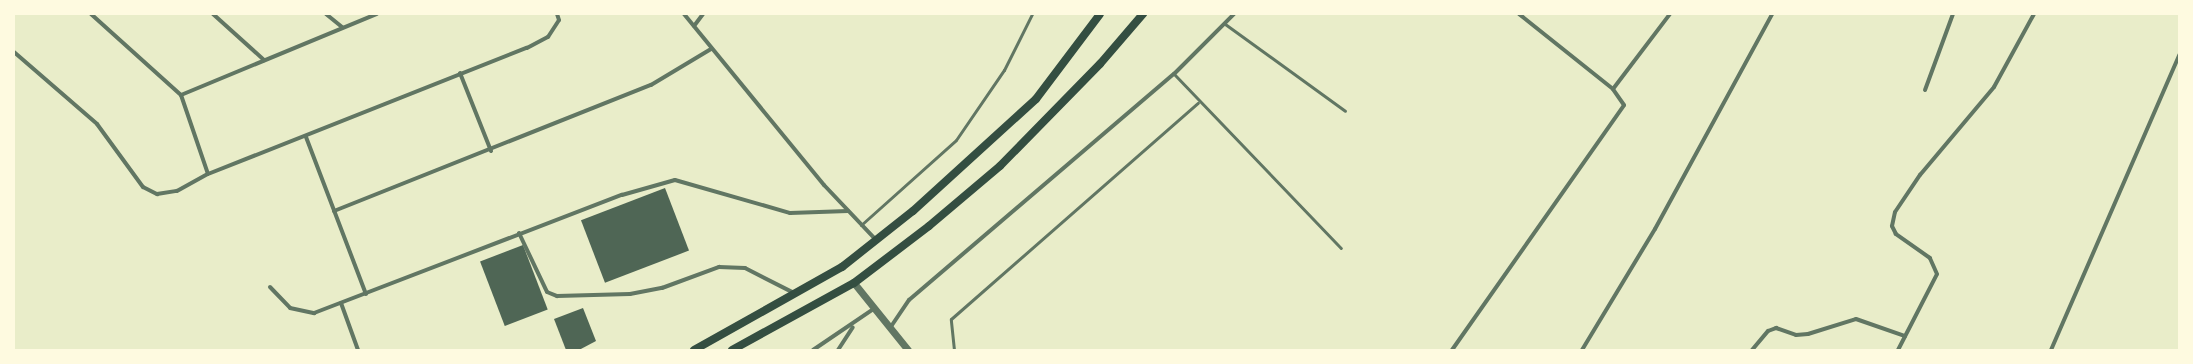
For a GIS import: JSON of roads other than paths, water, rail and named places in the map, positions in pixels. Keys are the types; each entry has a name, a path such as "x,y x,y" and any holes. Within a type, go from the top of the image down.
{"main road":[{"path":"694,350 797,294 842,267 876,240 1036,99 1100,14"},
{"path":"732,350 854,283 1000,166 1100,64 1143,14"}],"street":[{"path":"91,14 181,95 208,174"},
{"path":"213,14 264,60"},
{"path":"326,14 342,27"},
{"path":"181,95 342,27 377,14"},
{"path":"14,52 97,124 143,187 158,194 177,191 208,174 306,137 548,37 559,20 557,14"},
{"path":"684,14 711,49 848,211 876,240"},
{"path":"694,26 703,14"},
{"path":"890,328 909,300 1174,74 1234,14"},
{"path":"1613,89 1670,14"},
{"path":"1582,350 1658,222 1772,14"},
{"path":"1926,90 1953,14"},
{"path":"1898,350 1937,274 1930,258 1896,234 1892,226 1894,212 1920,175 1994,87 2034,14"},
{"path":"1452,350 1623,109 1623,100 1613,89 1521,15"},
{"path":"334,211 491,151 651,86 711,49"},
{"path":"2051,350 2179,55"},
{"path":"460,73 491,151"},
{"path":"306,137 366,294"},
{"path":"270,288 298,313 314,313 366,294 519,233 622,195 675,180 790,213 848,211"},
{"path":"519,233 548,292 557,296 630,294 662,288 719,267 746,268 797,294"},
{"path":"854,283 908,350"},
{"path":"342,303 358,350"},
{"path":"813,350 855,325 875,308"},
{"path":"1752,350 1768,331 1776,328 1796,335 1808,334 1856,319 1905,336"},
{"path":"838,350 855,325"}],"lane":[{"path":"862,225 956,140 1004,70 1032,14"},
{"path":"1225,24 1345,111"},
{"path":"1174,74 1198,103 1294,195 1341,248"},
{"path":"954,350 951,319 1198,103"}]}
